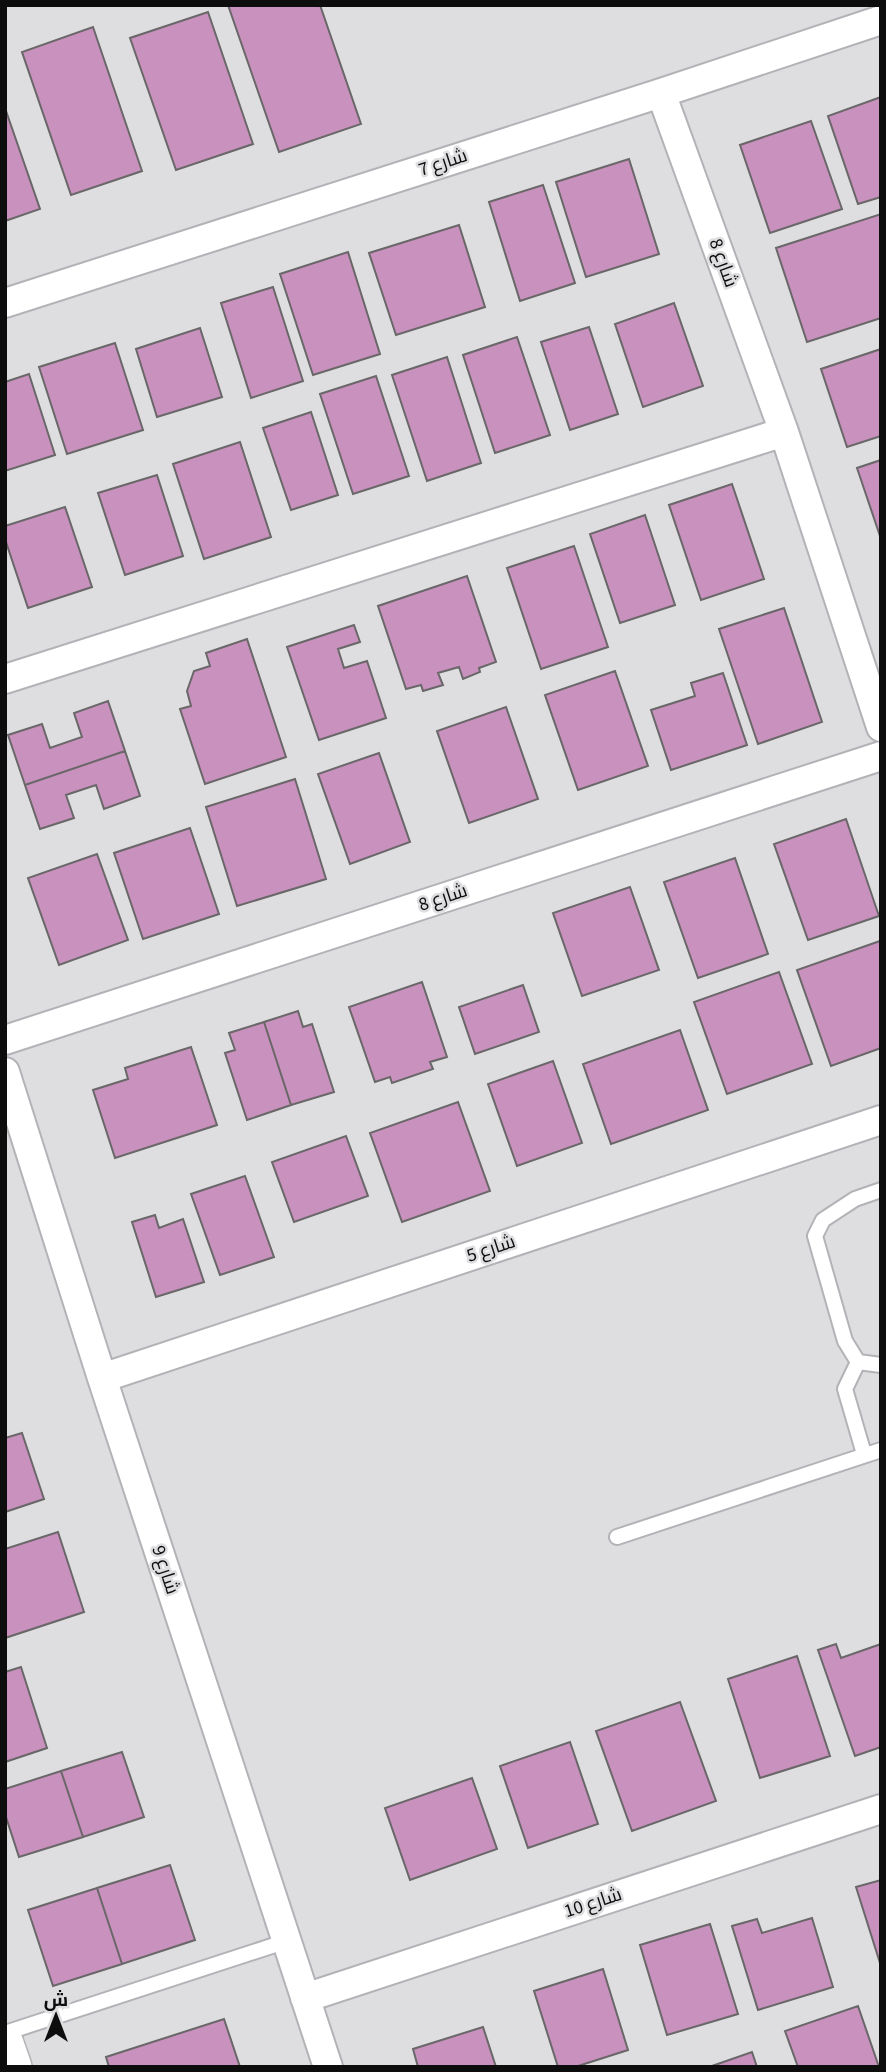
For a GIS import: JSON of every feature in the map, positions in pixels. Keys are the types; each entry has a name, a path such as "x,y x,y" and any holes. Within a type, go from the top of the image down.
{"street":[{"name":"شارع 7","path":"5,303 662,93 881,20"},
{"name":"شارع 8","path":"662,93 784,432 881,727"},
{"path":"5,679 784,432"},
{"name":"شارع 8","path":"5,1040 881,756"},
{"name":"شارع 9","path":"5,1072 102,1378 328,2067"},
{"name":"شارع 5","path":"102,1378 881,1120"},
{"name":"شارع 10","path":"305,1998 881,1809"},
{"path":"5,2044 13,2067"}],"lane":[{"path":"858,1362 845,1341 815,1236 823,1220 855,1199 881,1190"},
{"path":"858,1362 881,1364"},
{"path":"858,1362 845,1389 864,1454"},
{"path":"617,1538 881,1450"},
{"path":"5,2033 287,1941"}],"building":[{"path":"228,5 320,5 361,124 279,152"},
{"path":"208,12 253,144 176,170 130,38"},
{"path":"93,27 142,171 71,195 22,52"},
{"path":"881,97 881,197 858,204 828,116"},
{"path":"5,108 40,209 5,221"},
{"path":"811,121 842,209 770,233 740,145"},
{"path":"629,159 659,254 586,277 556,182"},
{"path":"543,185 575,283 520,301 489,202"},
{"path":"881,214 881,318 807,342 776,248"},
{"path":"459,225 485,307 396,335 369,253"},
{"path":"348,252 380,354 313,375 280,274"},
{"path":"273,287 303,381 251,398 221,303"},
{"path":"674,303 703,386 643,407 615,324"},
{"path":"589,327 618,414 570,430 541,342"},
{"path":"200,328 222,397 157,417 136,349"},
{"path":"517,337 550,435 495,453 463,355"},
{"path":"115,343 143,430 67,454 39,367"},
{"path":"881,349 881,436 847,447 821,369"},
{"path":"447,357 481,463 427,481 392,375"},
{"path":"29,374 55,455 5,471 5,382"},
{"path":"376,376 409,476 353,494 320,394"},
{"path":"311,412 338,495 291,510 263,428"},
{"path":"240,442 271,537 204,559 173,464"},
{"path":"881,460 881,539 857,468"},
{"path":"157,475 183,556 125,575 98,493"},
{"path":"732,484 764,579 701,600 669,505"},
{"path":"65,507 92,587 28,608 5,539 5,526"},
{"path":"645,515 675,605 620,623 590,534"},
{"path":"574,546 608,647 541,669 507,568"},
{"path":"467,576 496,662 479,668 480,672 463,679 459,667 438,673 443,685 423,691 421,685 406,689 378,606"},
{"path":"784,608 822,722 758,744 719,629"},
{"path":"354,625 360,642 338,649 344,668 367,661 386,718 319,740 287,647"},
{"path":"247,639 286,757 205,784 180,709 191,706 187,691 194,671 210,666 206,653"},
{"path":"615,671 648,766 578,790 545,695"},
{"path":"723,673 747,745 671,770 651,710 695,696 691,683"},
{"path":"108,701 125,751 25,785 8,735 42,724 50,748 82,737 74,713"},
{"path":"506,707 538,799 469,823 437,731"},
{"path":"125,751 140,796 104,809 96,785 66,795 74,818 40,829 25,785"},
{"path":"379,753 410,842 350,864 318,774"},
{"path":"295,779 326,879 237,906 206,807"},
{"path":"846,819 879,916 808,940 774,844"},
{"path":"190,828 219,914 143,939 114,853"},
{"path":"97,854 128,940 59,965 28,878"},
{"path":"735,858 768,954 698,978 664,882"},
{"path":"630,887 659,970 582,996 553,913"},
{"path":"880,941 881,1048 831,1066 797,970"},
{"path":"779,972 812,1064 727,1094 694,1002"},
{"path":"422,982 447,1057 430,1062 433,1069 392,1083 390,1077 375,1082 349,1007"},
{"path":"523,985 539,1032 475,1054 459,1007"},
{"path":"298,1011 303,1027 312,1024 334,1092 291,1105 264,1022"},
{"path":"264,1022 291,1105 247,1120 225,1053 235,1050 229,1033"},
{"path":"680,1030 708,1110 611,1144 583,1064"},
{"path":"191,1047 217,1125 115,1158 93,1090 128,1079 125,1068"},
{"path":"553,1061 582,1143 517,1166 488,1084"},
{"path":"458,1102 490,1191 402,1222 370,1133"},
{"path":"346,1136 368,1196 294,1222 272,1162"},
{"path":"245,1176 274,1257 220,1275 191,1194"},
{"path":"155,1215 159,1228 183,1219 204,1282 156,1297 132,1222"},
{"path":"22,1433 44,1499 5,1512 5,1438"},
{"path":"58,1532 84,1612 5,1638 5,1549"},
{"path":"836,1644 841,1658 881,1644 881,1747 855,1756 818,1650"},
{"path":"797,1656 830,1756 760,1778 728,1679"},
{"path":"21,1667 47,1748 5,1762 5,1672"},
{"path":"680,1702 716,1801 632,1831 596,1731"},
{"path":"570,1742 598,1824 528,1848 500,1766"},
{"path":"122,1752 144,1817 83,1837 61,1771"},
{"path":"61,1771 83,1837 19,1857 5,1814 5,1789"},
{"path":"472,1778 497,1849 410,1880 385,1808"},
{"path":"170,1865 195,1940 122,1964 97,1888"},
{"path":"881,1880 881,1963 880,1963 856,1887"},
{"path":"97,1888 122,1964 53,1986 28,1910"},
{"path":"812,1918 833,1987 758,2010 732,1926 757,1919 762,1933"},
{"path":"710,1924 738,2014 667,2035 640,1945"},
{"path":"603,1969 628,2050 575,2067 558,2067 534,1991"},
{"path":"858,2006 879,2067 798,2067 785,2031"},
{"path":"224,2019 240,2067 109,2067 106,2057"},
{"path":"483,2027 496,2067 418,2067 413,2049"},
{"path":"752,2052 757,2067 709,2067"}]}
